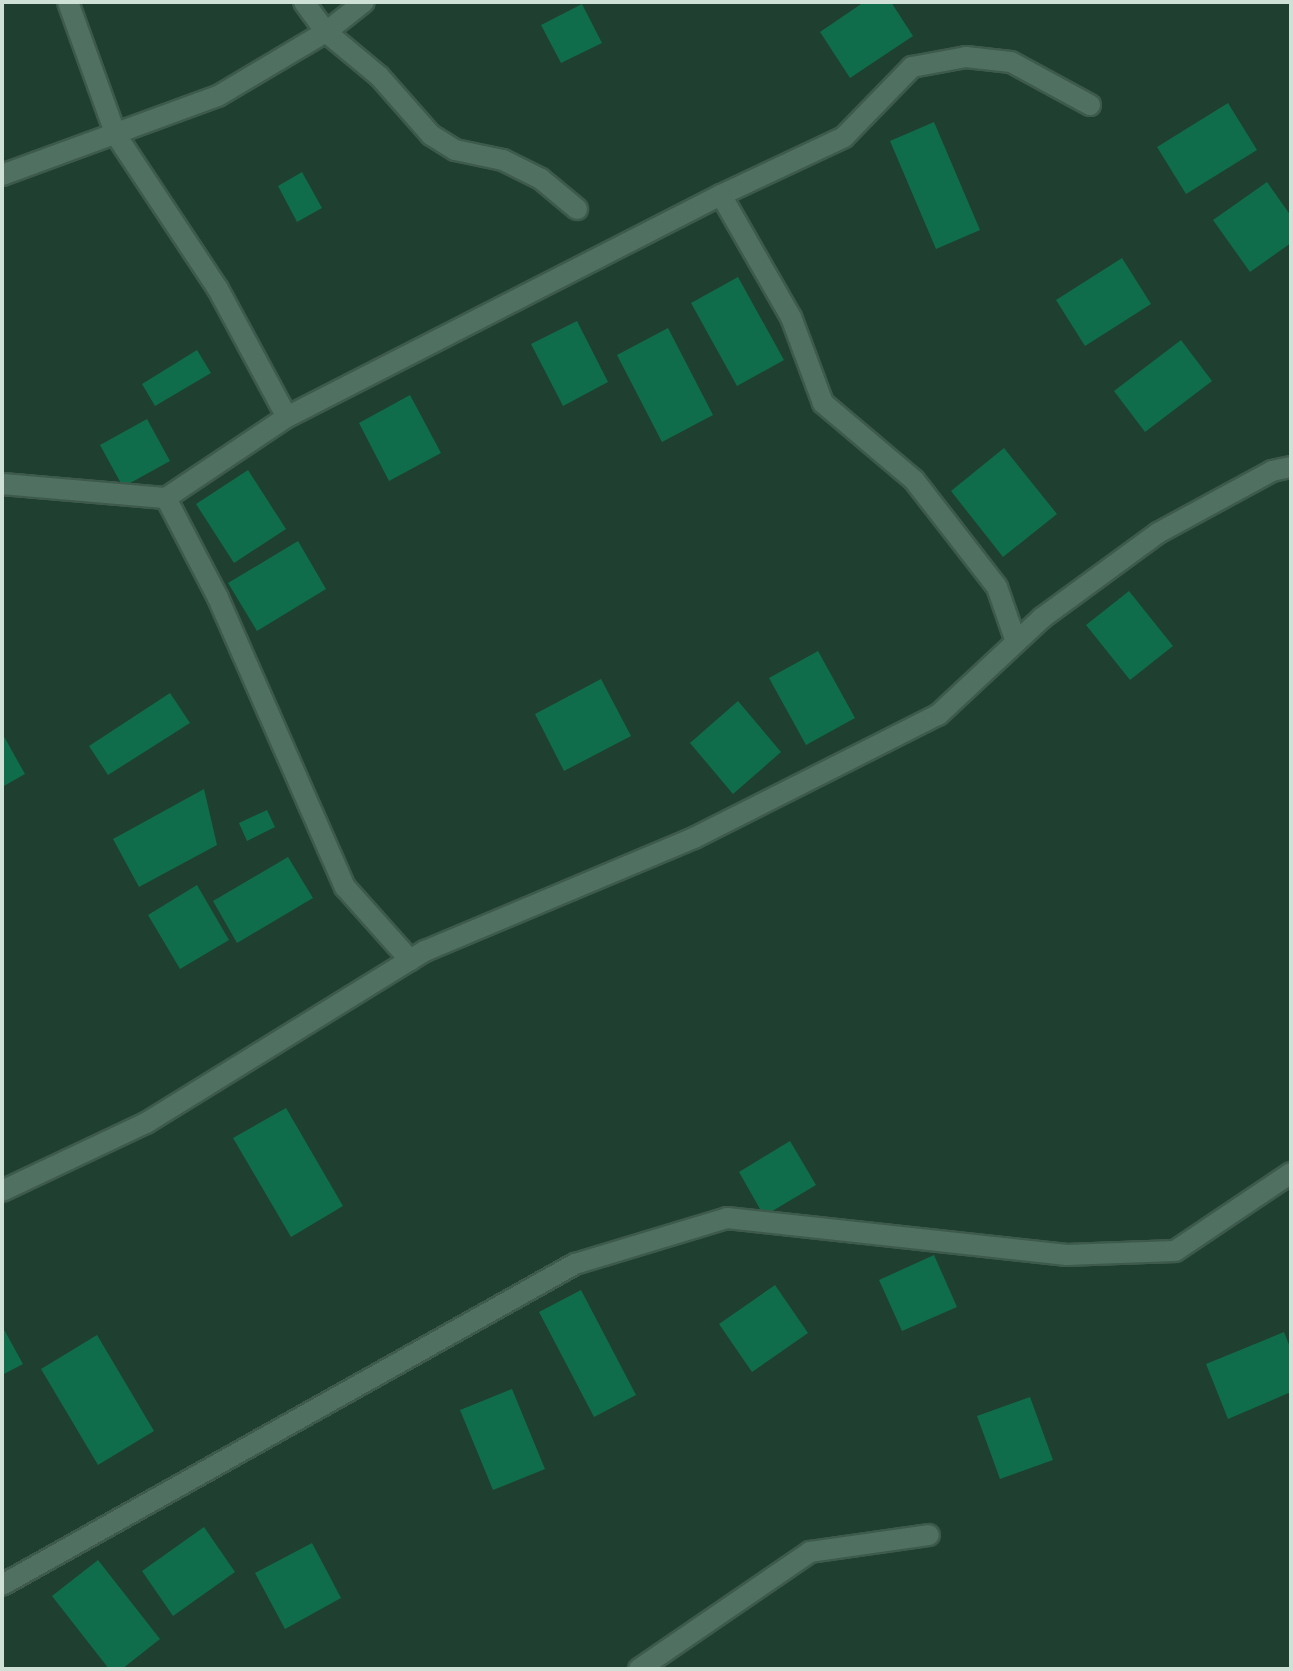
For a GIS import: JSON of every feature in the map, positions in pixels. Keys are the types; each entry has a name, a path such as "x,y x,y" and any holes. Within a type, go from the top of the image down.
{"street":[{"path":"68,2 116,135 218,289 287,417"},
{"path":"304,2 326,32 379,76 431,135 455,150 503,160 541,179 577,209"},
{"path":"2,175 218,96 326,32 364,2"},
{"path":"2,484 166,498 287,417 721,195 844,137 912,67 966,57 1011,62 1090,105"},
{"path":"721,195 791,317 823,403 914,480 997,587 1016,642"},
{"path":"2,1191 146,1123 410,960 694,838 938,715 1016,642 1158,533 1272,471 1291,467"},
{"path":"166,498 218,598 345,887 410,960"},
{"path":"2,1585 575,1264 727,1218 1067,1255 1175,1251 1291,1173"},
{"path":"639,1669 810,1552 929,1535"}],"building":[{"path":"864,2 891,2 913,36 850,78 820,32"},
{"path":"582,4 602,43 561,63 541,25"},
{"path":"1228,103 1257,150 1186,194 1157,147"},
{"path":"934,122 980,230 936,249 890,141"},
{"path":"302,172 322,208 297,222 278,186"},
{"path":"1267,182 1291,216 1291,243 1250,272 1213,220"},
{"path":"1122,258 1151,304 1085,346 1056,300"},
{"path":"738,277 784,360 737,386 691,303"},
{"path":"577,321 608,382 563,406 531,344"},
{"path":"668,328 713,415 662,442 617,355"},
{"path":"1181,340 1212,381 1145,432 1114,391"},
{"path":"197,350 211,373 155,406 142,384"},
{"path":"410,395 441,453 389,481 359,423"},
{"path":"147,419 170,461 123,487 100,445"},
{"path":"1004,448 1057,514 1003,557 951,491"},
{"path":"248,470 286,529 234,563 196,504"},
{"path":"298,541 326,589 257,631 228,583"},
{"path":"1129,591 1173,646 1130,680 1086,625"},
{"path":"818,651 855,718 806,745 769,678"},
{"path":"601,679 631,736 564,771 535,714"},
{"path":"170,693 190,723 108,775 89,746"},
{"path":"738,701 781,752 733,794 690,743"},
{"path":"2,733 25,774 2,787"},
{"path":"204,789 217,845 139,887 113,839"},
{"path":"267,810 275,827 247,841 239,823"},
{"path":"288,857 313,898 237,943 213,901"},
{"path":"197,885 229,940 180,969 148,915"},
{"path":"286,1108 343,1206 291,1237 233,1138"},
{"path":"790,1141 816,1185 764,1216 739,1172"},
{"path":"934,1255 957,1307 902,1331 879,1280"},
{"path":"775,1285 808,1333 752,1372 719,1324"},
{"path":"581,1290 636,1395 594,1417 539,1312"},
{"path":"2,1326 23,1364 2,1375"},
{"path":"1284,1332 1291,1350 1291,1392 1228,1419 1206,1364"},
{"path":"97,1335 154,1431 98,1465 41,1369"},
{"path":"512,1389 545,1469 493,1490 460,1410"},
{"path":"1030,1397 1053,1460 1000,1479 977,1416"},
{"path":"204,1527 235,1572 173,1616 142,1571"},
{"path":"312,1543 341,1598 285,1629 255,1573"},
{"path":"98,1560 160,1639 122,1669 109,1669 52,1596"}]}
